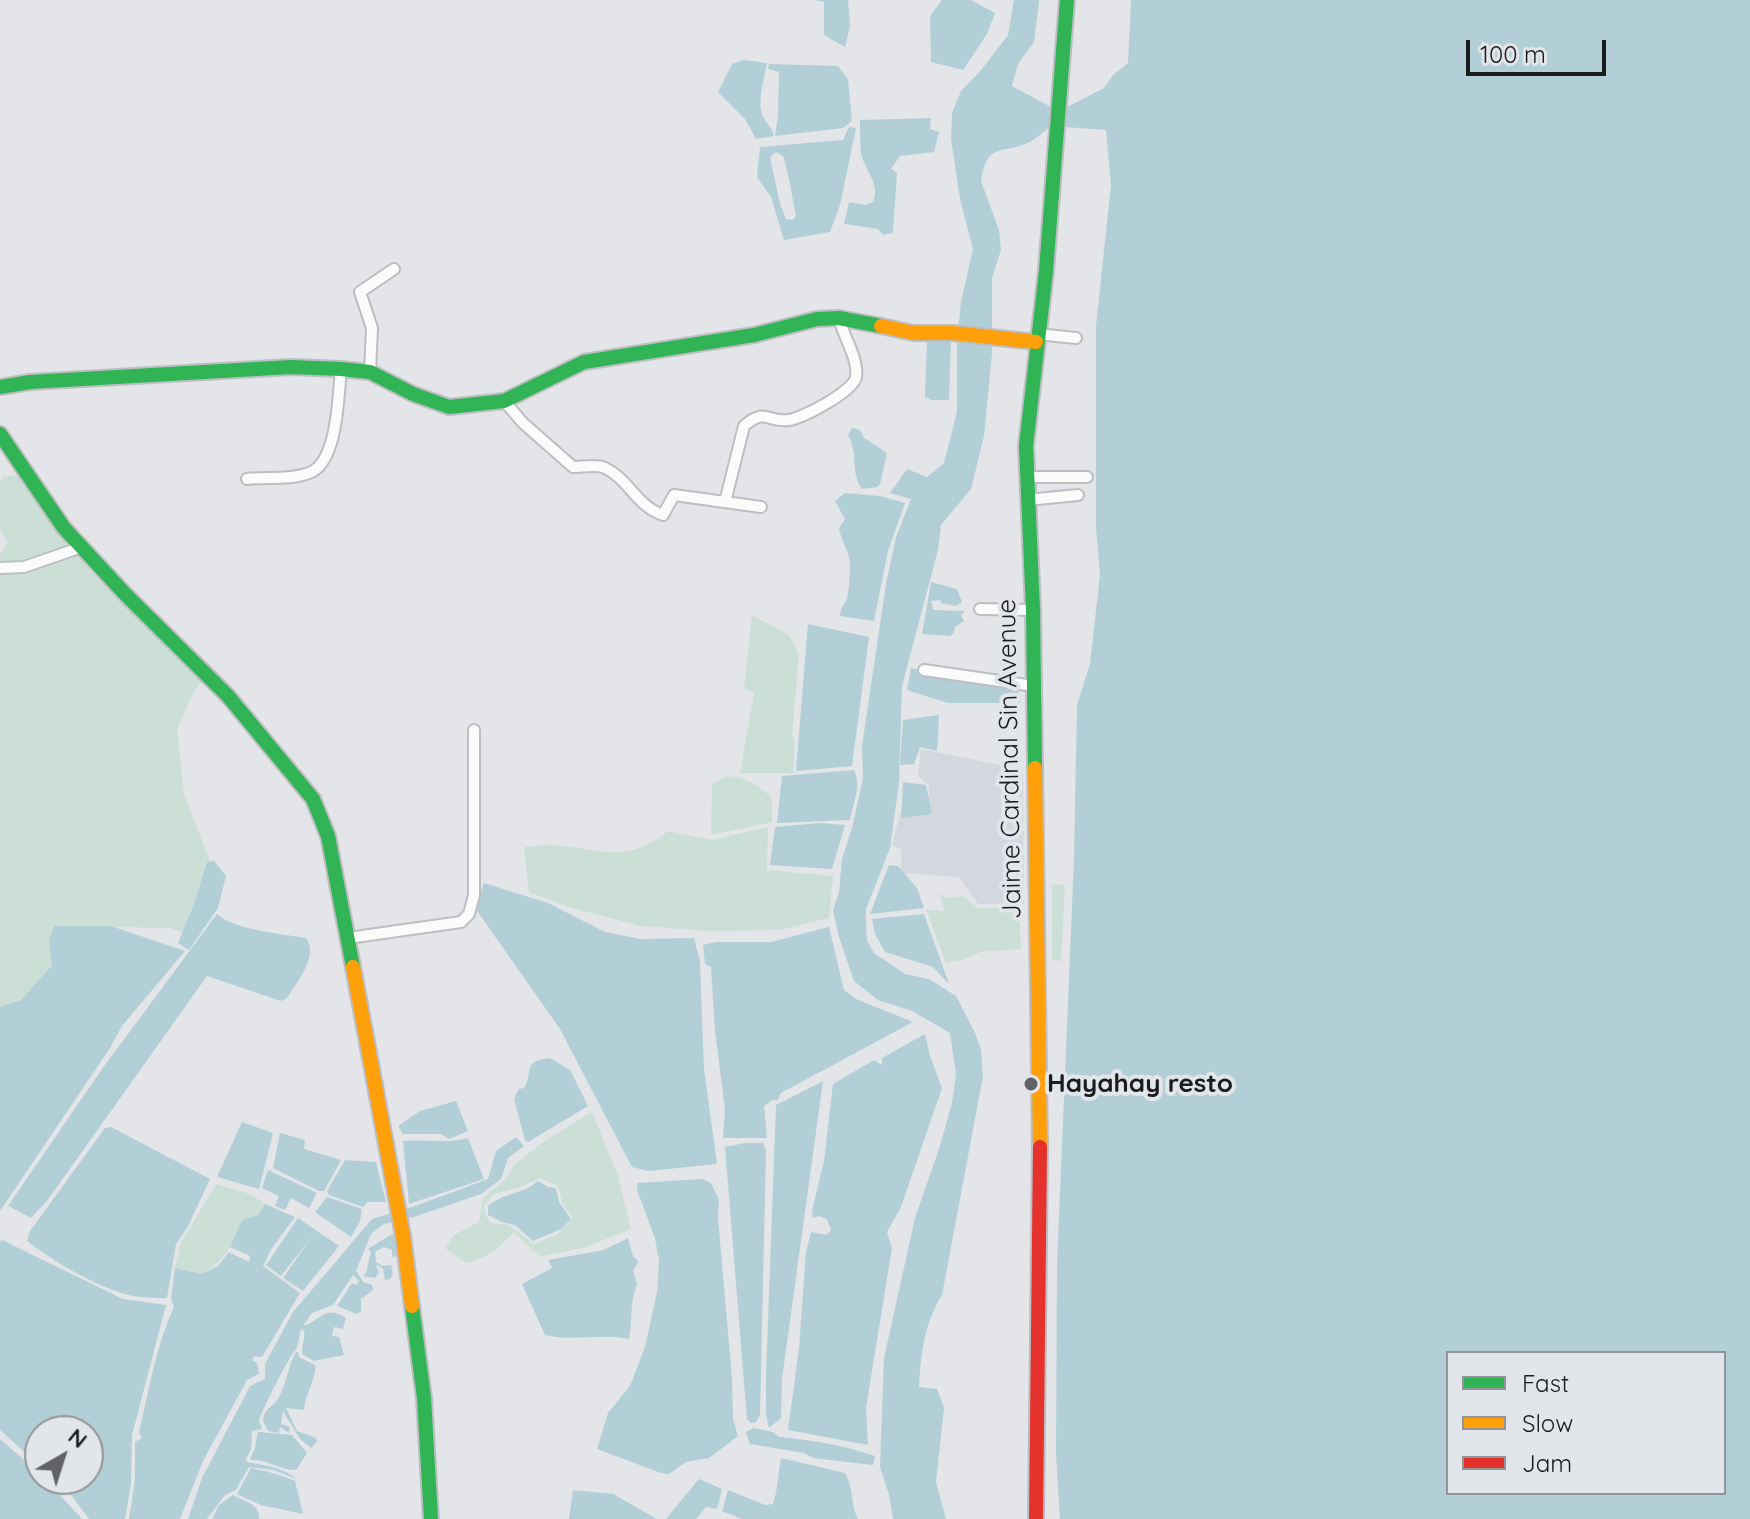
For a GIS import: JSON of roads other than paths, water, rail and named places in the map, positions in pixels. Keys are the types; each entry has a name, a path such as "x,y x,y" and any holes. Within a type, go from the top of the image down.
{"street":[{"name":"Jaime Cardinal Sin Avenue","path":"1036,1519 1040,1177 1033,610 1026,446 1046,271 1067,0"},
{"path":"370,372 372,328 360,292 394,269"},
{"path":"725,502 744,426 753,418 765,415 787,421 800,417 853,385 855,364 839,318"},
{"path":"0,387 30,382 291,367 341,369 370,372 413,394 449,407 504,401 584,362 754,335 817,319 839,318 914,333 1076,338"},
{"path":"247,479 306,475 319,469 328,457 341,369"},
{"path":"504,401 523,423 573,467 602,466 650,511 663,515 674,495 761,507"},
{"path":"0,434 64,528 126,595 228,696 313,799 328,836 403,1236 424,1398 431,1519"},
{"path":"1026,477 1087,477"},
{"path":"1027,500 1078,495"},
{"path":"0,568 24,567 82,547"},
{"path":"980,609 1033,610"},
{"path":"924,670 1034,686"},
{"path":"348,938 461,922 469,914 474,895 474,730"}],"water":[{"path":"813,0 848,0 850,26 845,47 824,35 824,2"},
{"path":"942,0 971,0 995,13 987,34 963,70 931,62 930,16"},
{"path":"1014,0 1039,0 1034,42 1018,64 1012,86 1051,107 1069,106 1104,88 1113,75 1128,63 1131,0 1750,0 1750,1519 1060,1519 1056,1453 1057,1264 1074,858 1077,705 1090,664 1100,575 1096,527 1096,326 1111,185 1106,130 1051,126 1028,143 995,152 987,161 981,181 999,230 1001,250 992,278 992,354 984,436 971,489 941,525 938,550 902,686 899,783 890,848 866,909 867,940 874,953 905,974 929,979 956,996 981,1050 983,1076 942,1295 927,1328 920,1374 919,1387 937,1389 944,1408 936,1482 946,1519 893,1519 880,1467 884,1358 915,1218 940,1146 956,1074 950,1033 912,1011 878,1000 854,981 833,910 839,892 842,859 863,778 862,746 886,584 896,537 911,499 890,493 907,469 927,477 944,463 957,412 957,342 961,302 973,249 960,199 951,139 952,113 961,91 1008,35"},
{"path":"744,60 767,63 761,106 774,136 756,139 745,119 718,92 732,64"},
{"path":"769,64 838,66 848,79 852,121 843,128 775,136 779,72 768,69"},
{"path":"931,118 930,129 939,132 934,152 900,156 891,169 897,173 893,233 883,235 878,229 844,224 849,202 866,205 873,202 875,195 874,183 861,153 860,120"},
{"path":"849,127 856,128 840,205 830,232 784,240 771,197 757,177 760,147 843,140","holes":["776,152 783,156 796,216 793,220 786,219 780,204 770,157"]},
{"path":"927,339 951,339 949,400 925,397"},
{"path":"852,428 860,430 864,438 887,453 877,487 862,489 858,482 848,435"},
{"path":"845,493 880,496 905,503 888,551 874,621 840,616 847,598 850,565 839,528 845,519 835,501"},
{"path":"931,582 957,589 962,602 956,606 941,603 940,600 931,601 933,610 965,611 961,615 964,621 955,627 950,636 922,634"},
{"path":"808,624 869,637 852,766 796,771"},
{"path":"911,668 965,683 1018,684 1020,703 948,703 907,690"},
{"path":"939,715 937,751 920,747 914,764 900,765 903,720"},
{"path":"854,770 857,788 850,820 777,823 782,776"},
{"path":"903,782 926,785 932,814 901,818"},
{"path":"820,823 845,825 832,869 770,865 775,827"},
{"path":"214,861 226,876 218,908 189,950 178,943 207,862"},
{"path":"889,865 898,866 917,888 924,908 870,914"},
{"path":"484,883 548,903 605,932 640,939 694,938 700,962 704,1069 717,1164 648,1171 632,1167 560,1029 475,908"},
{"path":"217,914 247,928 306,938 310,953 308,961 287,998 281,1001 207,976 47,1201 31,1218 8,1206 102,1069"},
{"path":"924,914 949,984 933,967 885,952 875,934 872,919"},
{"path":"54,926 111,926 185,951 122,1026 0,1211 0,1007 21,1000 52,965 49,939"},
{"path":"829,927 844,990 856,999 913,1022 781,1093 778,1100 764,1106 767,1138 723,1138 725,1109 711,967 705,964 703,945 716,942 771,942"},
{"path":"925,1034 942,1088 901,1207 887,1232 892,1248 866,1408 868,1445 788,1430 799,1348 806,1252 811,1232 827,1235 831,1230 827,1219 819,1216 813,1218 812,1211 824,1161 833,1084 874,1060 882,1065 882,1058"},
{"path":"550,1058 570,1070 588,1106 528,1142 514,1099 518,1090 525,1087 532,1064"},
{"path":"823,1081 782,1379 781,1418 769,1428 766,1375 776,1105"},
{"path":"456,1101 468,1131 449,1139 441,1134 403,1134 398,1126 420,1111"},
{"path":"242,1122 273,1133 259,1189 217,1177"},
{"path":"111,1127 210,1179 176,1244 167,1298 134,1296 102,1286 62,1265 27,1241 30,1231 105,1128"},
{"path":"280,1133 305,1140 304,1149 341,1160 324,1191 273,1168"},
{"path":"516,1137 524,1146 508,1158 501,1179 481,1194 384,1224 371,1234 356,1271 363,1282 372,1285 373,1290 361,1299 361,1311 357,1314 337,1306 352,1283 356,1285 359,1281 353,1275 333,1305 312,1313 303,1326 332,1312 346,1318 343,1329 334,1327 332,1336 339,1337 344,1355 314,1361 303,1355 304,1331 301,1329 297,1348 261,1415 259,1421 262,1429 252,1431 251,1450 246,1459 247,1462 280,1470 297,1479 273,1470 249,1467 236,1490 225,1495 207,1519 188,1519 202,1478 250,1386 265,1379 265,1364 293,1312 372,1219 488,1179 496,1151"},
{"path":"468,1138 484,1179 409,1204 403,1141"},
{"path":"763,1143 766,1151 760,1415 756,1422 751,1423 747,1419 725,1147"},
{"path":"345,1160 376,1162 386,1202 368,1202 363,1207 329,1195 327,1191"},
{"path":"268,1170 317,1193 309,1208 291,1198 285,1210 275,1206 279,1196 262,1188"},
{"path":"702,1179 711,1183 719,1200 733,1419 738,1436 709,1458 686,1462 669,1474 661,1473 597,1449 608,1413 630,1386 645,1347 657,1292 659,1261 655,1238 637,1190 638,1183"},
{"path":"538,1181 556,1188 559,1202 571,1219 561,1229 533,1241 515,1225 488,1215 488,1206 494,1201"},
{"path":"327,1197 362,1209 360,1221 351,1237 315,1212"},
{"path":"265,1204 295,1217 263,1266 300,1293 262,1357 254,1356 252,1360 257,1363 259,1374 247,1380 203,1461 180,1519 129,1519 135,1479 135,1442 142,1438 139,1432 154,1368 174,1307 171,1299 175,1268 201,1274 218,1266 229,1252 249,1262 250,1256 230,1247 242,1220 258,1215"},
{"path":"298,1218 339,1246 303,1291 283,1278 313,1235 281,1276 266,1265"},
{"path":"392,1234 396,1236 398,1256 392,1257 392,1250 384,1247 375,1252 376,1262 382,1266 391,1265 393,1274 390,1279 385,1280 383,1269 378,1265 379,1273 375,1278 363,1276 371,1252 368,1249"},
{"path":"628,1238 633,1256 639,1262 633,1270 637,1284 629,1339 545,1335 522,1284 552,1268 548,1260 604,1250"},
{"path":"2,1240 123,1299 166,1305 132,1435 131,1484 125,1519 89,1519 71,1495 104,1495 104,1415 24,1415 24,1452 0,1430"},
{"path":"298,1352 299,1357 315,1365 314,1375 304,1410 286,1408 297,1431 316,1438 317,1442 311,1448 300,1439 283,1411 281,1424 290,1427 289,1433 280,1427 279,1433 268,1431 263,1421 281,1394 295,1353"},
{"path":"753,1428 773,1432 779,1437 863,1452 875,1456 873,1465 813,1458 804,1453 750,1444 746,1432"},
{"path":"258,1432 292,1435 307,1453 296,1470 250,1459"},
{"path":"0,1439 24,1460 24,1495 60,1495 82,1519 0,1519"},
{"path":"781,1458 845,1473 858,1519 742,1519 722,1511 728,1490 765,1505 773,1504"},
{"path":"251,1468 295,1481 303,1514 261,1505 237,1494"},
{"path":"699,1479 722,1489 717,1509 706,1507 696,1519 666,1519"},
{"path":"573,1490 613,1494 657,1519 569,1519"},
{"path":"233,1495 254,1506 259,1519 212,1519 219,1505"}],"place":[{"name":"Hayahay resto","path":"1031,1084"}]}
